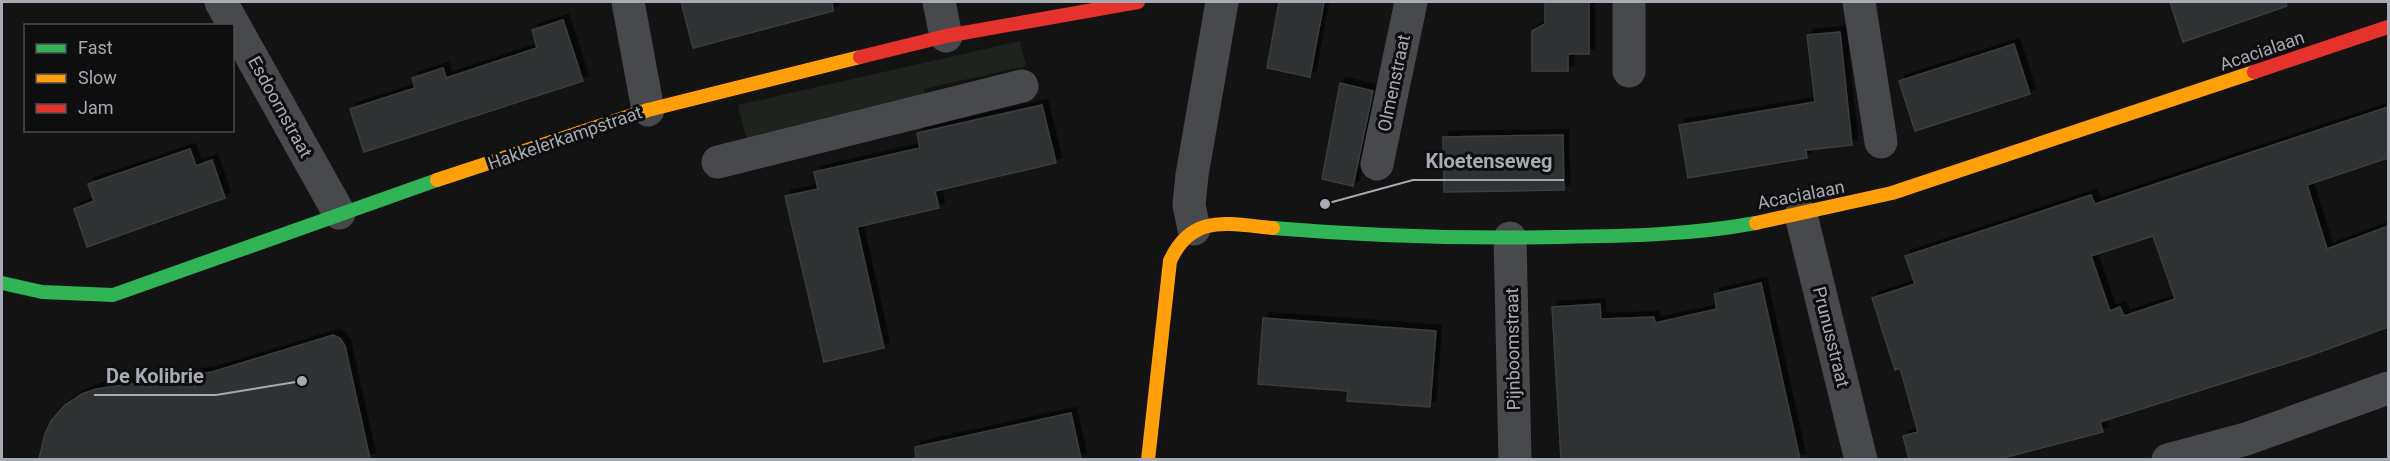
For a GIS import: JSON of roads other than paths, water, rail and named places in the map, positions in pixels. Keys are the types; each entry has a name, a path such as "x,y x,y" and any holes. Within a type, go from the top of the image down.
{"street":[{"name":"Esdoornstraat","path":"221,2 233,24"},
{"path":"628,2 648,110"},
{"path":"939,2 946,36"},
{"name":"Hakkelerkampstraat","path":"2,284 42,292 113,295 339,213 648,110 946,36 1138,2"},
{"path":"1148,459 1170,261 1178,242 1194,229 1189,205 1192,175 1222,2"},
{"name":"Olmenstraat","path":"1377,164 1411,2"},
{"path":"1629,2 1629,71"},
{"path":"1859,2 1881,142"},
{"name":"Esdoornstraat","path":"234,25 339,213"},
{"name":"Acacialaan","path":"1194,229 1212,223 1356,235 1510,238 1632,236 1718,230 1892,193 2388,27"},
{"path":"718,162 1022,86"},
{"name":"Prunusstraat","path":"1801,214 1861,459"},
{"name":"Pijnboomstraat","path":"1510,238 1515,459"},
{"path":"2168,459 2246,439 2388,388"}],"place":[{"name":"Kloetenseweg","path":"1325,204"},
{"name":"De Kolibrie","path":"302,381"}]}
